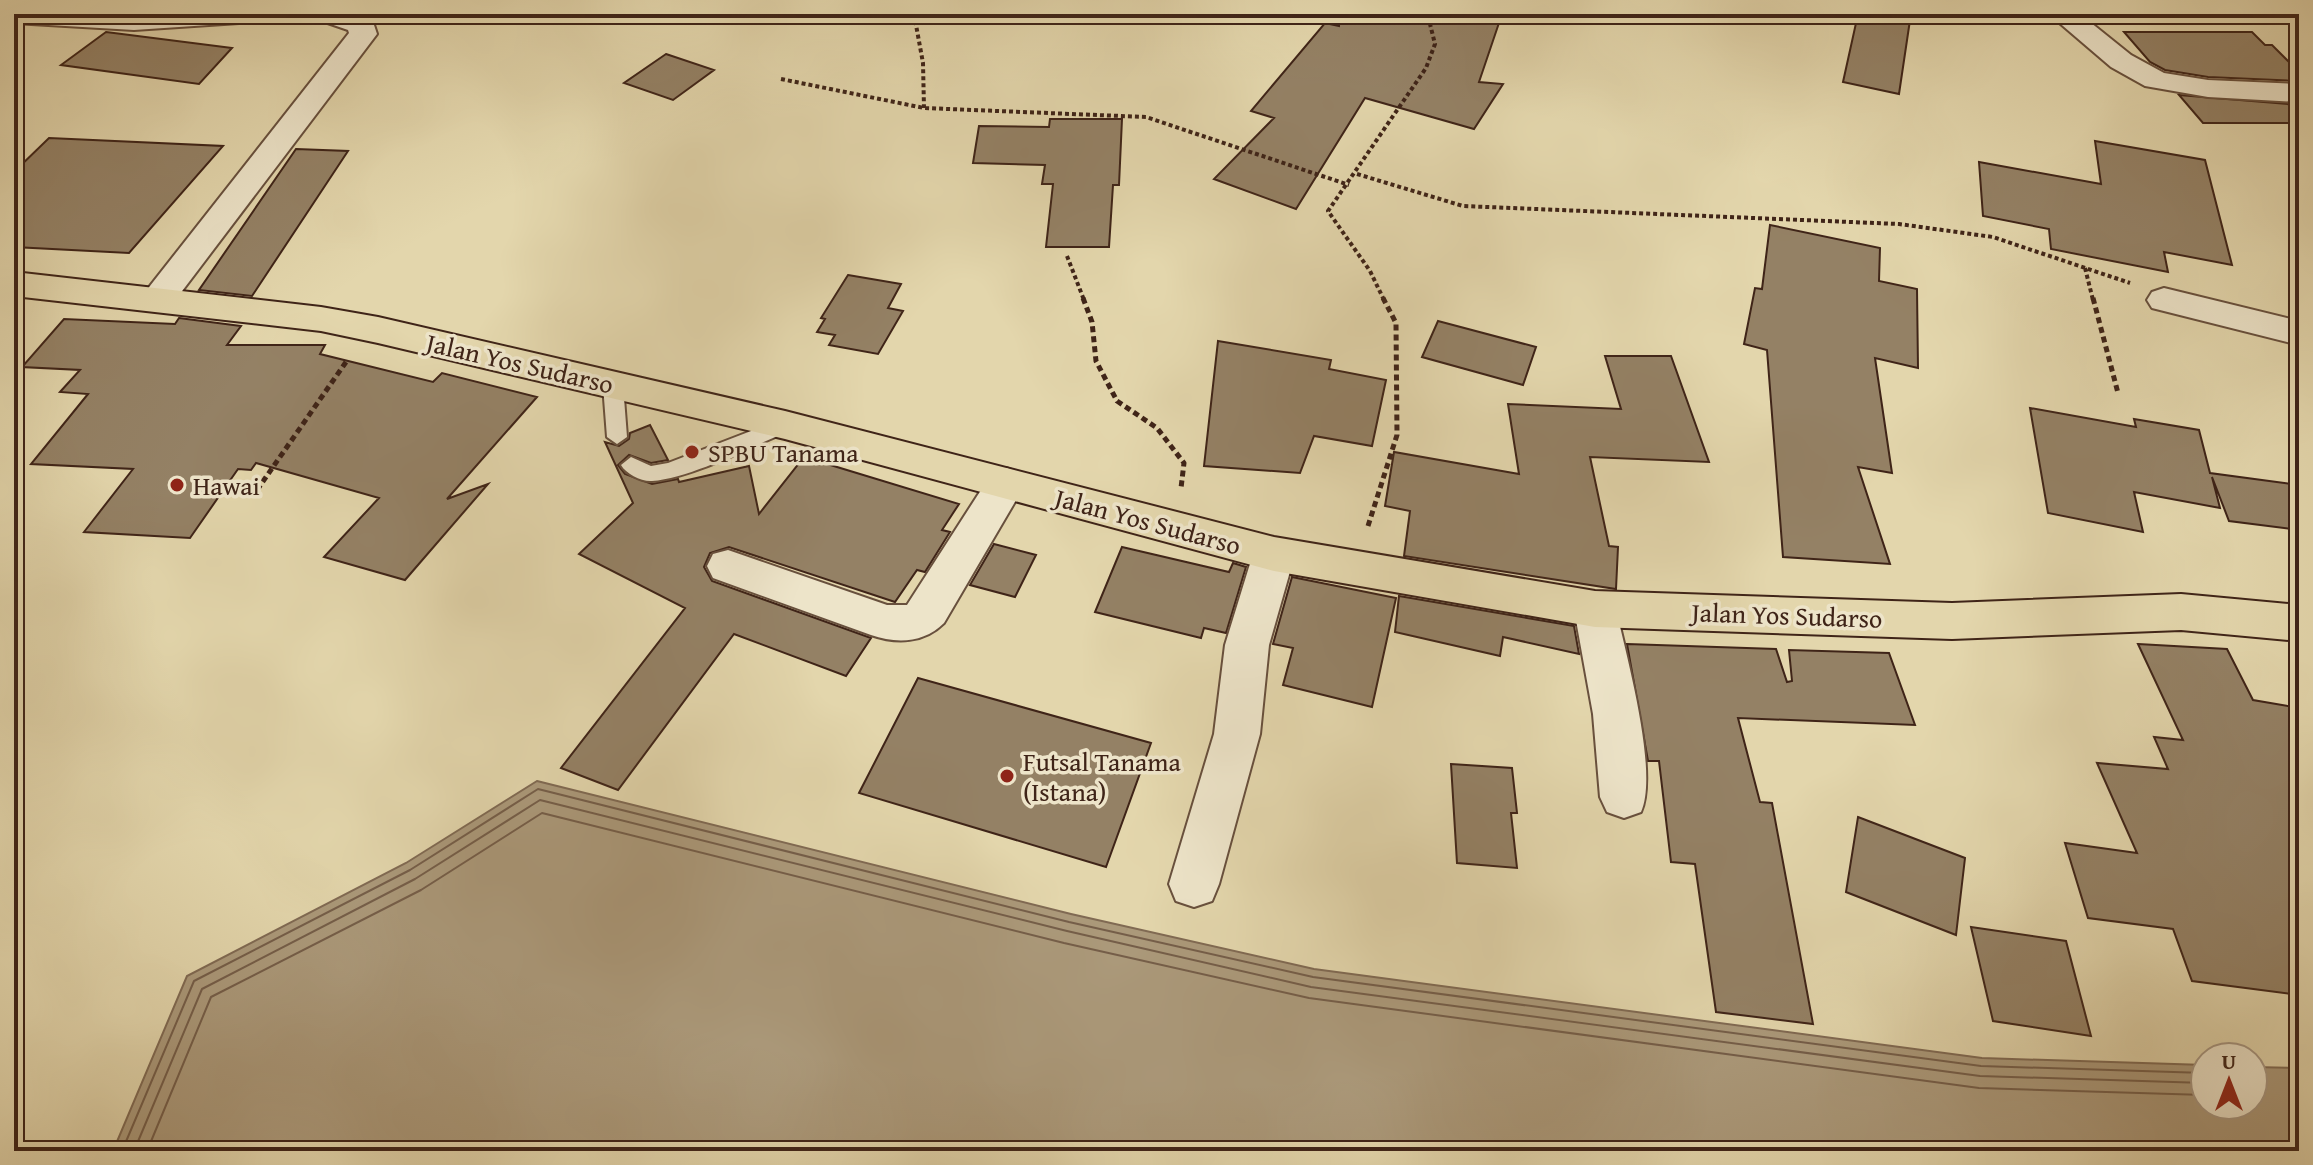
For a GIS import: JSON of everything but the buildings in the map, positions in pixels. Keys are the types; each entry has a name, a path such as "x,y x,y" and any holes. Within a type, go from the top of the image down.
{"main road":[{"name":"Jalan Yos Sudarso","path":"14,284 321,319 378,330 785,425 1274,554 1595,609 1952,621 2181,612 2299,623"}],"street":[{"path":"14,15 134,22 254,14"},
{"path":"158,299 363,34 362,25 329,14"},
{"path":"2063,14 2098,43 2152,79 2208,88 2299,93"},
{"path":"2164,300 2299,333"},
{"path":"728,566 886,623 917,622 929,611 1006,483"},
{"path":"1194,884 1237,734 1247,645 1274,554"},
{"path":"1595,609 1616,714 1624,797"}],"lane":[{"path":"613,385 617,437"},
{"path":"631,465 649,474 671,470 785,425"}],"path":[{"path":"914,14 923,63 924,108"},
{"path":"1357,570 1378,487 1397,435 1399,381 1396,323 1364,261 1328,211 1357,174 1426,68 1435,44 1428,16 1424,14"},
{"path":"781,79 924,108 1146,117 1349,185"},
{"path":"1357,174 1463,206 1899,224 1993,237 2085,268 2164,300"},
{"path":"1067,256 1092,322 1096,361 1117,401 1157,428 1184,463 1177,529"},
{"path":"2085,268 2118,393"},
{"path":"257,490 291,443 309,407 378,330"}],"water":[{"path":"537,781 1071,914 1314,969 1982,1058 2189,1064 2189,1121 2269,1121 2269,1067 2299,1068 2299,1151 113,1151 187,976 406,863"}],"place":[{"name":"SPBU Tanama","path":"692,452"},
{"name":"Hawai","path":"177,485"},
{"name":"Futsal Tanama (Istana)","path":"1007,776"}]}
